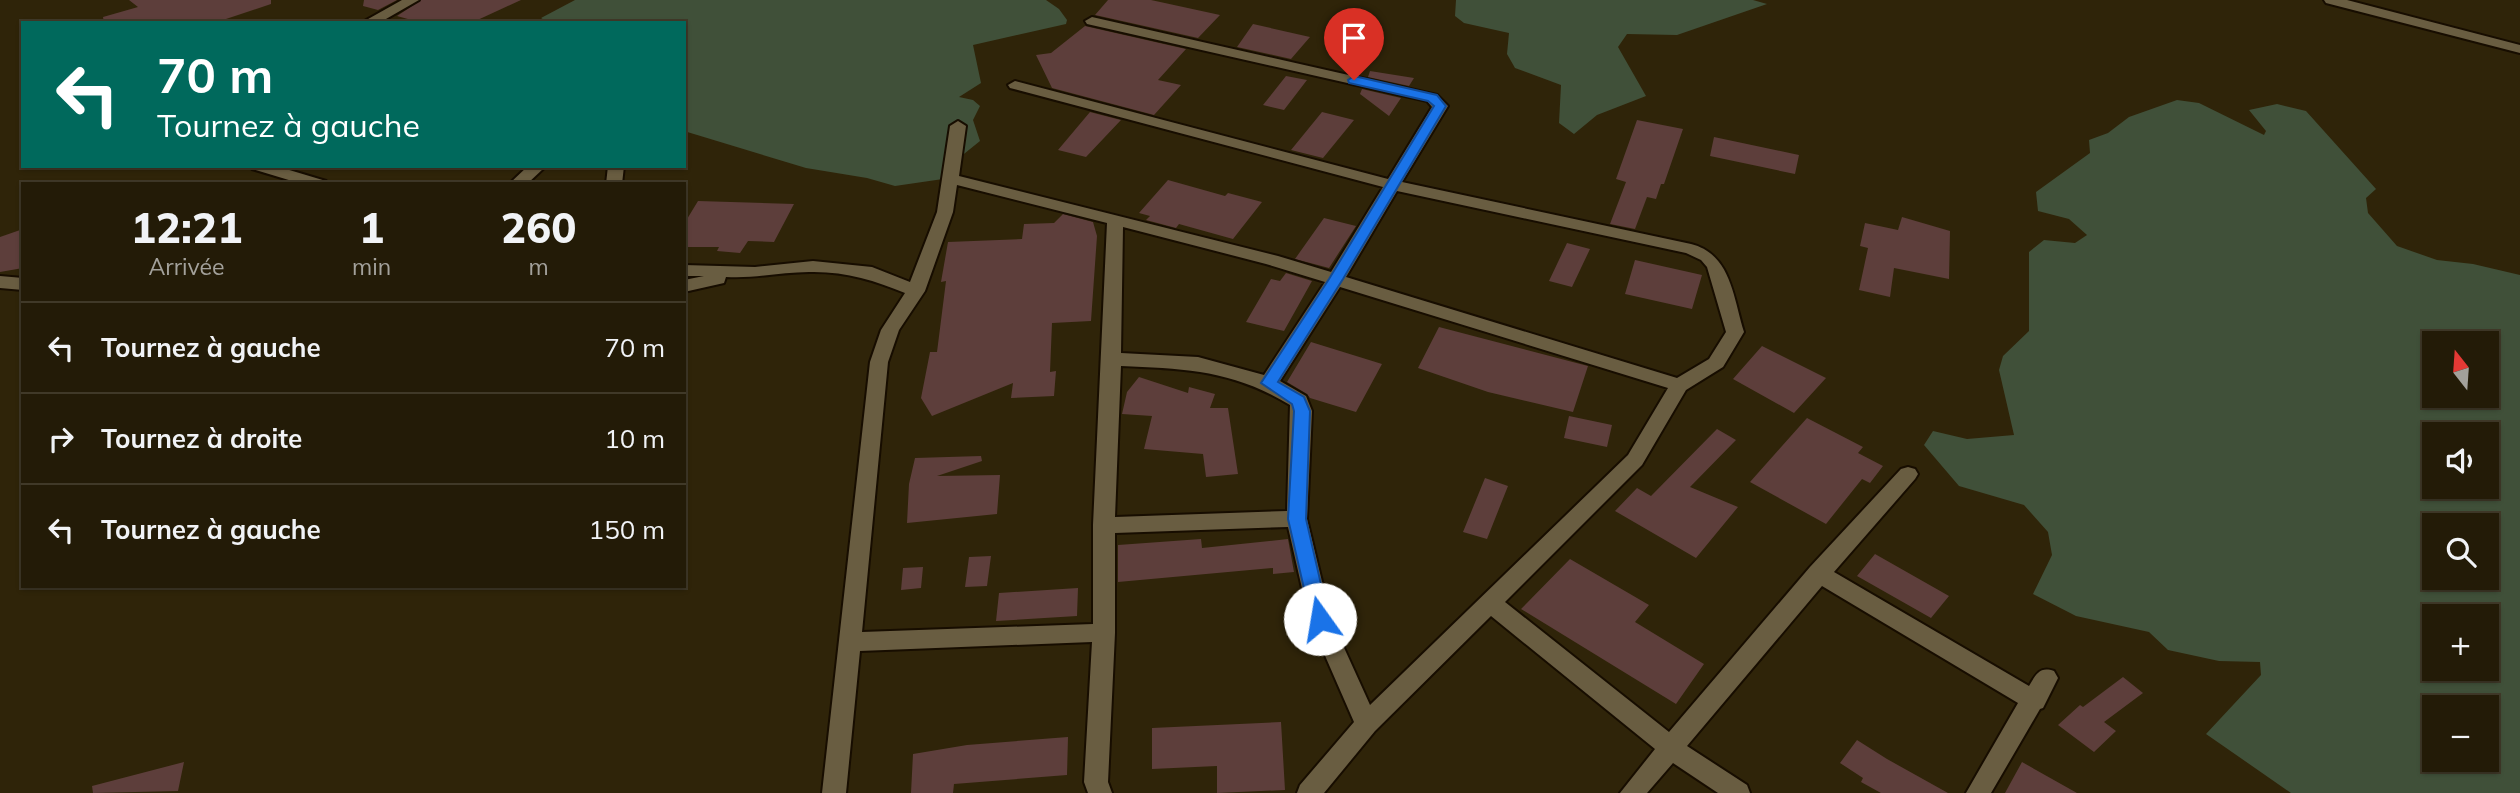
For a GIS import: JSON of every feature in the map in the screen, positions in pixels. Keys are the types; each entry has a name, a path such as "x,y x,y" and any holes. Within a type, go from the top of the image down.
{"street":[{"path":"373,21 412,0"},
{"path":"2331,0 2520,49"},
{"path":"1092,21 1432,98 1440,106 1336,279 1269,383"},
{"path":"1015,85 1393,185 1690,248 1707,256 1716,266 1735,332 1716,363 1679,385 1635,460 1367,724 1309,793"},
{"path":"834,793 878,362 890,330 916,291 945,212 958,126"},
{"path":"265,168 313,182"},
{"path":"520,182 537,168"},
{"path":"949,178 1272,260 1679,385"},
{"path":"1100,793 1096,782 1104,633 1104,525 1115,220"},
{"path":"686,286 755,272 813,266 872,273 916,291"},
{"path":"686,270 755,272"},
{"path":"0,282 21,284"},
{"path":"1112,359 1198,363 1269,383 1299,401 1302,411 1297,519 1320,619 1367,724"},
{"path":"1632,793 1772,631 1818,573 1908,474"},
{"path":"1104,525 1297,519"},
{"path":"1818,573 2035,701"},
{"path":"1489,602 1671,748 1738,793"},
{"path":"848,642 1104,633"},
{"path":"1978,793 2035,701 2046,678"}],"green space":[{"path":"575,0 1046,0 1059,9 1067,20 1066,24 973,45 981,83 959,97 973,100 980,106 973,120 980,141 949,166 943,179 895,186 867,178 806,168 686,132 686,21 546,21 541,18"},
{"path":"1456,0 1753,0 1767,4 1677,35 1627,34 1618,47 1646,96 1597,115 1574,134 1559,123 1561,85 1515,68 1507,54 1509,33 1464,23 1455,16"},
{"path":"2177,100 2199,103 2264,135 2266,131 2249,110 2277,104 2306,111 2376,189 2366,198 2368,213 2397,246 2437,260 2473,264 2520,275 2520,793 2291,793 2206,734 2261,675 2260,662 2219,661 2168,650 2149,632 2076,616 2033,594 2052,555 2048,532 2024,505 1959,486 1924,445 1933,431 1967,439 2014,435 1999,370 2003,356 2029,331 2029,252 2044,240 2075,243 2087,235 2069,219 2038,211 2036,192 2090,153 2089,140 2108,133 2129,117"}],"building":[{"path":"129,0 271,0 271,4 220,21 104,21 103,17 138,7"},
{"path":"364,0 397,0 378,10 363,6"},
{"path":"421,0 521,0 475,21 415,21 397,16"},
{"path":"1108,0 1151,0 1220,15 1198,38 1095,15"},
{"path":"1253,24 1310,37 1291,59 1237,47"},
{"path":"1085,26 1186,49 1158,80 1181,85 1154,115 1052,88 1036,55 1051,53"},
{"path":"1370,71 1414,78 1409,86 1368,77"},
{"path":"1286,76 1307,80 1284,110 1263,105"},
{"path":"1362,89 1401,98 1389,116 1360,94"},
{"path":"1090,112 1121,120 1086,157 1058,150"},
{"path":"1322,112 1354,120 1323,158 1291,150"},
{"path":"1637,120 1683,129 1664,184 1661,184 1656,199 1647,197 1635,229 1610,224 1626,182 1616,179"},
{"path":"1714,137 1799,155 1795,174 1710,156"},
{"path":"1168,180 1225,196 1228,193 1262,202 1233,239 1179,224 1176,228 1146,220 1150,216 1139,213"},
{"path":"698,201 794,204 774,242 748,241 740,253 717,251 719,247 686,247 686,221"},
{"path":"1063,214 1093,222 1097,236 1091,321 1052,323 1050,372 1056,371 1054,396 1011,398 1013,383 932,416 921,398 930,352 937,352 946,281 941,282 948,242 1022,239 1024,224 1054,223"},
{"path":"1902,217 1950,231 1949,279 1894,268 1890,297 1859,290 1868,248 1860,246 1865,223 1898,230"},
{"path":"1324,218 1356,226 1329,268 1295,259"},
{"path":"21,230 21,268 0,272 0,237"},
{"path":"1567,243 1590,249 1572,287 1549,281"},
{"path":"1635,260 1702,275 1692,309 1625,294"},
{"path":"1286,273 1312,281 1284,331 1246,322 1271,279 1280,281"},
{"path":"1439,327 1588,366 1573,412 1488,392 1418,368"},
{"path":"1311,342 1382,364 1356,412 1310,398 1287,382"},
{"path":"1762,346 1826,378 1794,413 1733,379"},
{"path":"1139,377 1188,393 1189,387 1215,394 1210,408 1228,408 1238,474 1206,477 1203,454 1144,449 1152,416 1122,414 1127,392"},
{"path":"1569,416 1612,425 1607,447 1564,438"},
{"path":"1807,418 1863,447 1858,453 1883,466 1870,483 1862,479 1826,524 1750,482"},
{"path":"1717,429 1736,440 1690,487 1738,507 1696,558 1615,511 1637,488 1651,496"},
{"path":"981,456 982,461 937,476 1000,475 997,514 907,523 909,484 915,458"},
{"path":"1485,478 1508,486 1487,539 1463,532"},
{"path":"1201,539 1202,548 1288,539 1294,572 1273,574 1273,568 1118,582 1118,545"},
{"path":"1875,554 1949,596 1931,618 1857,576"},
{"path":"991,556 987,586 965,587 969,557"},
{"path":"1570,559 1649,605 1635,622 1704,664 1676,704 1521,609"},
{"path":"923,567 921,588 901,590 903,568"},
{"path":"1078,588 1077,616 996,621 999,593"},
{"path":"2123,677 2143,693 2104,722 2116,731 2094,752 2058,725 2080,705 2083,707"},
{"path":"1281,722 1285,790 1217,793 1217,766 1152,769 1152,728"},
{"path":"1068,737 1067,775 954,784 953,793 911,793 913,754 967,745"},
{"path":"1857,740 1948,793 1881,793 1861,782 1863,778 1840,763"},
{"path":"184,762 178,791 93,793 92,786"},
{"path":"2022,762 2077,793 2005,793"}],"route":[{"path":"1320,619 1297,519 1302,411 1299,401 1269,383 1298,334 1336,279 1440,106 1432,98 1354,80"}]}
